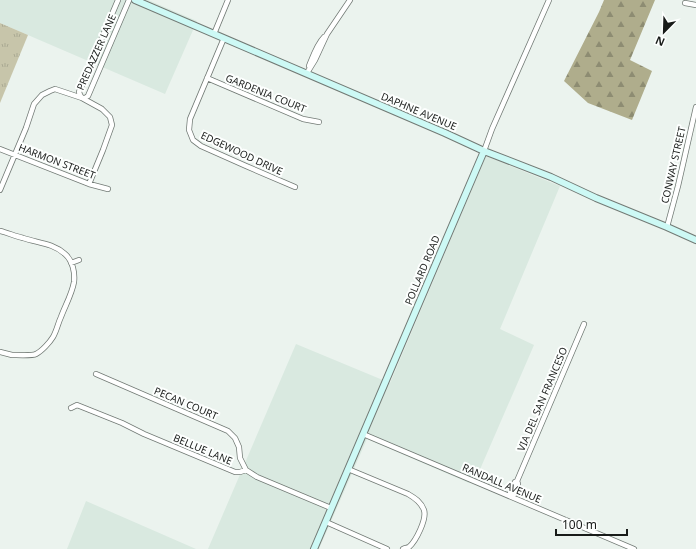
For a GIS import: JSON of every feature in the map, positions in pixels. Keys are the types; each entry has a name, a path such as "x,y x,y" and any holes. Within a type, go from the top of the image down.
{"street":[{"name":"PREDAZZER LANE","path":"118,0 80,92 82,98 88,96 129,0"},
{"name":"DAPHNE AVENUE","path":"135,0 307,73 484,151 551,177 596,198 696,240"},
{"path":"214,34 228,0"},
{"path":"307,73 327,34 350,0"},
{"name":"POLLARD ROAD","path":"314,549 484,151 492,129 549,0"},
{"path":"685,3 696,6"},
{"path":"103,37 112,40"},
{"name":"EDGEWOOD DRIVE","path":"224,38 190,119 189,130 193,140 201,146 295,187"},
{"name":"GARDENIA COURT","path":"207,78 303,118 319,122"},
{"path":"0,190 34,104 42,95 55,89 82,98 102,109 110,117 112,125 89,184"},
{"name":"CONWAY STREET","path":"667,227 696,107"},
{"name":"HARMON STREET","path":"0,149 89,184 108,188"},
{"path":"0,231 25,239 49,244 58,248 66,255 71,263 74,273 73,286 54,336 46,346 36,354 12,355 0,352"},
{"path":"71,263 79,260"},
{"name":"VIA DEL SAN FRANCESO","path":"511,496 518,484 517,481 584,324"},
{"name":"PECAN COURT","path":"96,374 228,431 236,438 240,458 246,470"},
{"name":"BELLUE LANE","path":"71,408 77,405 122,422 144,434 235,472 246,470 257,477 331,508"},
{"name":"RANDALL AVENUE","path":"363,434 634,549"},
{"path":"348,469 408,494 417,499 424,509 424,517 421,528 416,538 409,547 403,549"},
{"path":"326,522 387,549"}],"shaded area":[{"path":"0,0 148,0 197,21 165,94 0,23"},
{"path":"486,156 560,186 500,329 534,345 478,474 469,483 367,439 319,549 208,549 296,344 390,383"},
{"path":"86,501 196,549 67,549"}],"green space":[{"path":"604,0 655,0 630,60 652,71 632,120 588,103 564,81"},
{"path":"0,23 28,35 0,103"}]}
